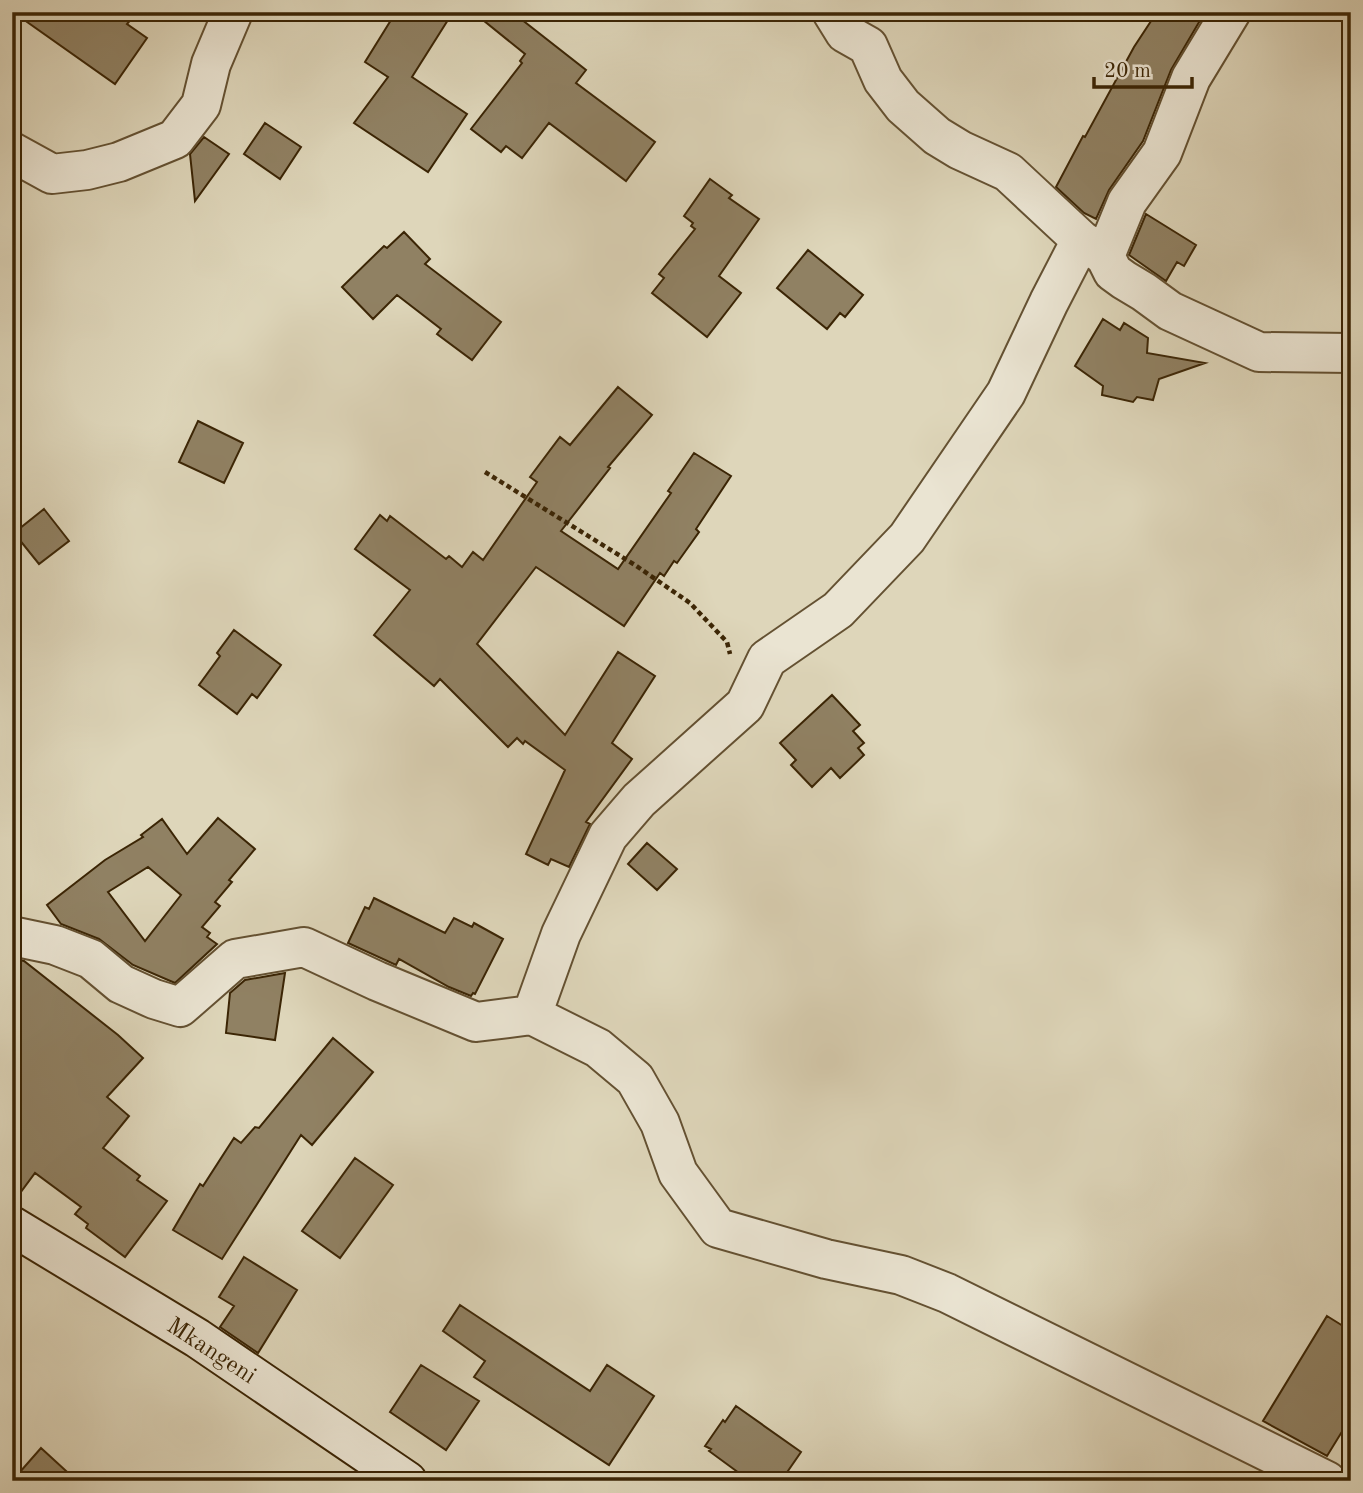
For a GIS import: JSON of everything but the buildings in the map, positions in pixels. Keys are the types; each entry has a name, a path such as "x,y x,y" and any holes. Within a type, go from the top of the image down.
{"street":[{"path":"12,152 52,174 87,170 119,162 175,139 201,105 211,64 233,12"},
{"path":"832,12 845,33 868,46 883,80 903,106 937,136 1008,173 1093,248 1113,272 1170,311 1259,352 1351,354"},
{"path":"531,1015 561,934 608,836 639,800 745,705 767,659 838,610 907,538 1006,393 1049,302 1093,248 1162,153 1191,78 1231,12"},
{"path":"12,936 55,945 90,959 121,984 180,1007 234,959 304,947 476,1022 531,1015 598,1048 635,1079 660,1123 678,1173 718,1228 826,1259 901,1275 947,1293 1327,1481"},
{"name":"Mkangeni","path":"12,1226 197,1338 407,1481"}],"path":[{"path":"485,472 635,565 690,604 727,642 730,654"}]}
